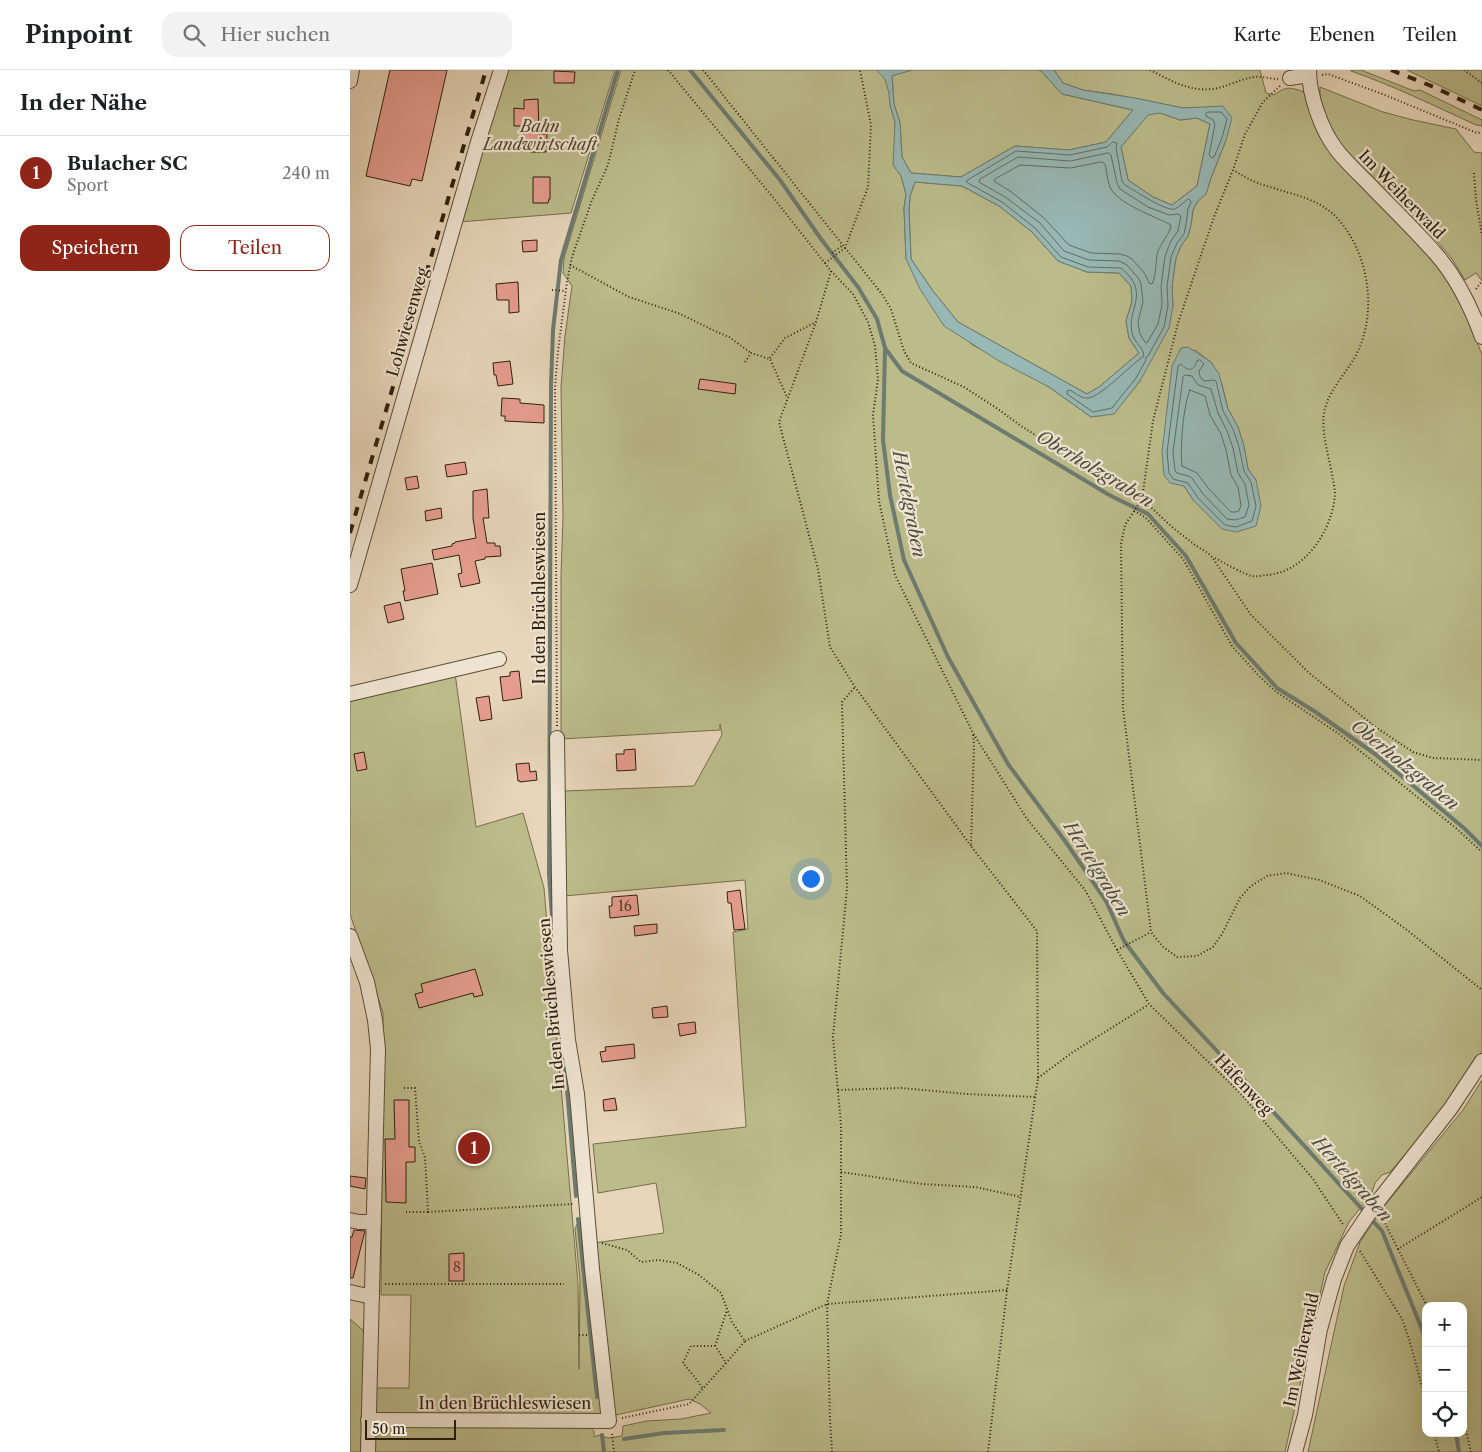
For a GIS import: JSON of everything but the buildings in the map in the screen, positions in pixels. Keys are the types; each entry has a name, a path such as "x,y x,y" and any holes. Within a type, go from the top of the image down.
{"street":[{"path":"350,81 352,70"},
{"name":"Lohwiesenweg","path":"350,585 475,151 501,70"},
{"path":"1290,78 1309,73"},
{"name":"Im Weiherwald","path":"1309,73 1315,106 1336,149 1437,255 1460,288 1482,337"},
{"path":"350,694 499,659"},
{"name":"In den Brüchleswiesen","path":"368,1420 609,1421 592,1269 577,1094 568,1040 560,950 557,738"},
{"path":"350,936 367,982 375,1020 378,1049 368,1452"},
{"name":"Im Weiherwald","path":"1295,1452 1305,1415 1320,1329 1334,1279 1352,1238 1374,1206 1452,1108 1482,1061"},
{"path":"350,1220 374,1222"},
{"path":"350,1292 372,1290"}],"path":[{"name":"In den Brüchleswiesen","path":"557,738 555,388 564,291 581,228 608,165 619,120 635,70"},
{"name":"Häfenweg","path":"668,70 831,271 853,294 868,322 875,346 878,379 873,415 879,501 895,575 973,732 1027,820 1085,890 1116,950 1148,1004 1241,1094 1314,1179 1402,1319 1424,1392"},
{"path":"703,70 882,294 891,309 904,351 911,363 964,387 1020,426 1131,495 1142,499 1172,528 1212,558 1253,576 1275,574 1301,562 1320,538 1330,517 1335,494 1323,423 1324,411 1334,387 1355,357 1361,344 1365,330 1368,287 1361,260 1350,237 1338,219 1321,205 1252,181 1234,170"},
{"path":"825,263 840,252 844,246 868,187 871,125 860,70"},
{"path":"1150,70 1173,82 1193,89 1213,88 1255,77 1271,79 1290,78"},
{"path":"1464,70 1482,83"},
{"path":"1309,73 1328,74 1477,133 1482,132"},
{"path":"1290,78 1263,102 1245,134 1234,170 1214,217 1178,323 1153,421 1142,499 1125,525 1121,544 1123,708 1151,932 1162,946 1177,956 1196,956 1213,947 1222,934 1240,898 1251,886 1267,876 1286,873 1319,880 1360,896 1407,930 1482,990"},
{"path":"1474,173 1482,235"},
{"path":"832,253 844,246"},
{"path":"570,265 629,298 678,313 714,331 729,336 751,353 770,359 788,397"},
{"path":"831,271 816,322 780,422 818,569 830,647 855,687 971,846 1037,931 1038,1078 1007,1290 988,1452"},
{"path":"554,290 564,291"},
{"path":"770,359 785,338 816,322"},
{"path":"745,362 751,353"},
{"path":"1134,510 1145,517 1183,559 1232,646 1259,676 1275,691 1339,734 1457,829 1482,852"},
{"path":"1212,558 1251,615 1308,672 1374,726 1413,752 1433,758 1482,760"},
{"path":"832,1452 827,1304 841,1234 841,1125 834,1037 847,888 842,702 855,687"},
{"path":"971,846 973,732"},
{"path":"1116,950 1151,932"},
{"path":"1038,1078 1073,1052 1148,1004"},
{"path":"404,1088 415,1088 419,1142 425,1157 428,1212"},
{"path":"838,1090 901,1088 967,1094 1035,1096"},
{"path":"841,1172 922,1184 975,1187 1021,1197"},
{"path":"1398,1249 1482,1197"},
{"path":"406,1212 586,1204"},
{"path":"1374,1206 1425,1302"},
{"path":"590,1240 627,1250 642,1262 659,1260 677,1263 700,1275 721,1293 732,1322 745,1340"},
{"path":"372,1290 564,1284"},
{"path":"614,1452 609,1421 689,1404 745,1340 827,1304 1007,1290"},
{"path":"726,1363 716,1346 727,1308"},
{"path":"579,1335 586,1335"},
{"path":"703,1389 698,1380 683,1363 691,1346 716,1346"},
{"path":"1467,1434 1471,1452"},
{"path":"1435,1437 1439,1452"}],"green space":[{"name":"Bahn Landwirtschaft","path":"506,70 615,70 571,213 459,222"},
{"path":"621,70 876,70 885,79 890,93 890,105 895,122 894,165 901,176 906,194 904,208 906,259 971,344 1049,387 1091,417 1114,413 1140,381 1173,306 1172,286 1176,258 1188,236 1193,210 1198,201 1206,194 1226,140 1200,108 1183,108 1083,90 1063,83 1054,70 1260,70 1266,93 1274,95 1288,88 1304,92 1314,121 1430,255 1457,294 1482,355 1482,1051 1470,1072 1422,1135 1390,1172 1382,1175 1375,1183 1371,1195 1349,1222 1325,1272 1285,1452 372,1452 373,1433 382,1427 589,1427 594,1431 594,1437 599,1435 608,1438 622,1436 623,1426 647,1421 681,1419 711,1413 700,1404 689,1399 616,1415 374,1416 374,1388 409,1388 411,1295 381,1295 383,1013 350,914 350,698 455,673 476,827 523,813 544,888 578,1284 579,1369 580,1281 575,1229 577,1224 582,1223 594,1243 664,1233 656,1183 598,1193 593,1144 746,1127 733,932 748,929 745,880 564,896 564,791 694,786 722,735 720,724 720,730 561,739 563,517 561,387 565,336 572,286 563,273 564,258","holes":["1195,350 1211,362 1222,384 1228,409 1238,427 1248,469 1256,480 1194,501 1184,486 1170,389 1174,362"]},
{"path":"912,70 1038,70 1062,94 1133,110 1106,142 1069,150 1015,146 961,177 911,173 902,157 900,123 894,104 892,75"},
{"path":"1351,70 1361,70 1414,91 1420,90 1482,120 1482,126 1476,125"},
{"path":"1407,70 1482,70 1482,106"},
{"path":"1320,87 1383,112 1456,129 1474,152 1482,153 1482,281 1476,273 1465,280 1443,248 1367,175 1348,153 1333,132 1323,109"},
{"path":"1160,113 1180,120 1197,118 1210,124 1197,186 1172,205 1153,197 1128,180 1121,147 1148,114"},
{"path":"915,182 962,186 999,206 1032,232 1058,261 1087,272 1119,273 1131,286 1132,302 1126,321 1129,338 1139,353 1099,387 1087,394 958,322 933,291 911,259 909,211 910,196"},
{"path":"1482,1080 1482,1452 1308,1452 1344,1286 1360,1242 1385,1205 1463,1110"},
{"path":"350,1319 366,1333 363,1452 350,1452"}],"water":[{"path":"876,70 912,70 892,76 894,104 900,123 902,157 911,173 961,177 1015,146 1069,150 1106,142 1133,110 1062,94 1038,70 1054,70 1063,83 1083,90 1183,108 1223,106 1232,118 1206,194 1198,201 1193,210 1188,236 1176,258 1172,287 1173,306 1169,328 1140,381 1114,414 1091,417 1049,387 999,361 944,326 920,289 906,259 904,208 906,194 901,176 893,165 895,122 885,79","holes":["1160,113 1180,120 1197,118 1210,124 1197,186 1172,205 1153,197 1128,180 1121,147 1148,115","915,182 962,186 999,206 1032,232 1058,261 1087,272 1119,273 1131,286 1132,302 1126,321 1129,338 1139,353 1099,387 1087,394 958,322 933,291 911,259 909,211 910,196"]},
{"path":"1188,347 1211,362 1219,374 1228,409 1238,427 1244,446 1248,469 1256,480 1261,506 1256,526 1236,532 1222,529 1194,501 1184,486 1170,483 1164,475 1162,452 1172,366 1181,348"}],"waterway":[{"path":"553,929 549,875 551,385 553,330 561,260 618,70"},
{"name":"Hertelgraben","path":"690,70 780,180 821,239 858,287 877,319 885,348 883,440 890,495 904,560 948,657 1008,764 1065,841 1106,901 1124,941 1163,993 1382,1231 1422,1329"},
{"name":"Oberholzgraben","path":"885,348 902,371 1111,496 1148,514 1186,556 1236,643 1277,688 1314,711 1375,754 1465,829 1482,846"},
{"path":"564,1053 576,1196"},
{"path":"578,1219 597,1397"},
{"path":"624,1439 664,1433 724,1430"},
{"path":"602,1435 604,1452"},
{"name":"Hertelgraben","path":"1457,1437 1459,1452"}],"railway":[{"path":"350,533 486,70"},
{"path":"1391,70 1434,87 1482,110"}],"place":[{"name":"Bulacher SC","path":"474,1148"}]}
